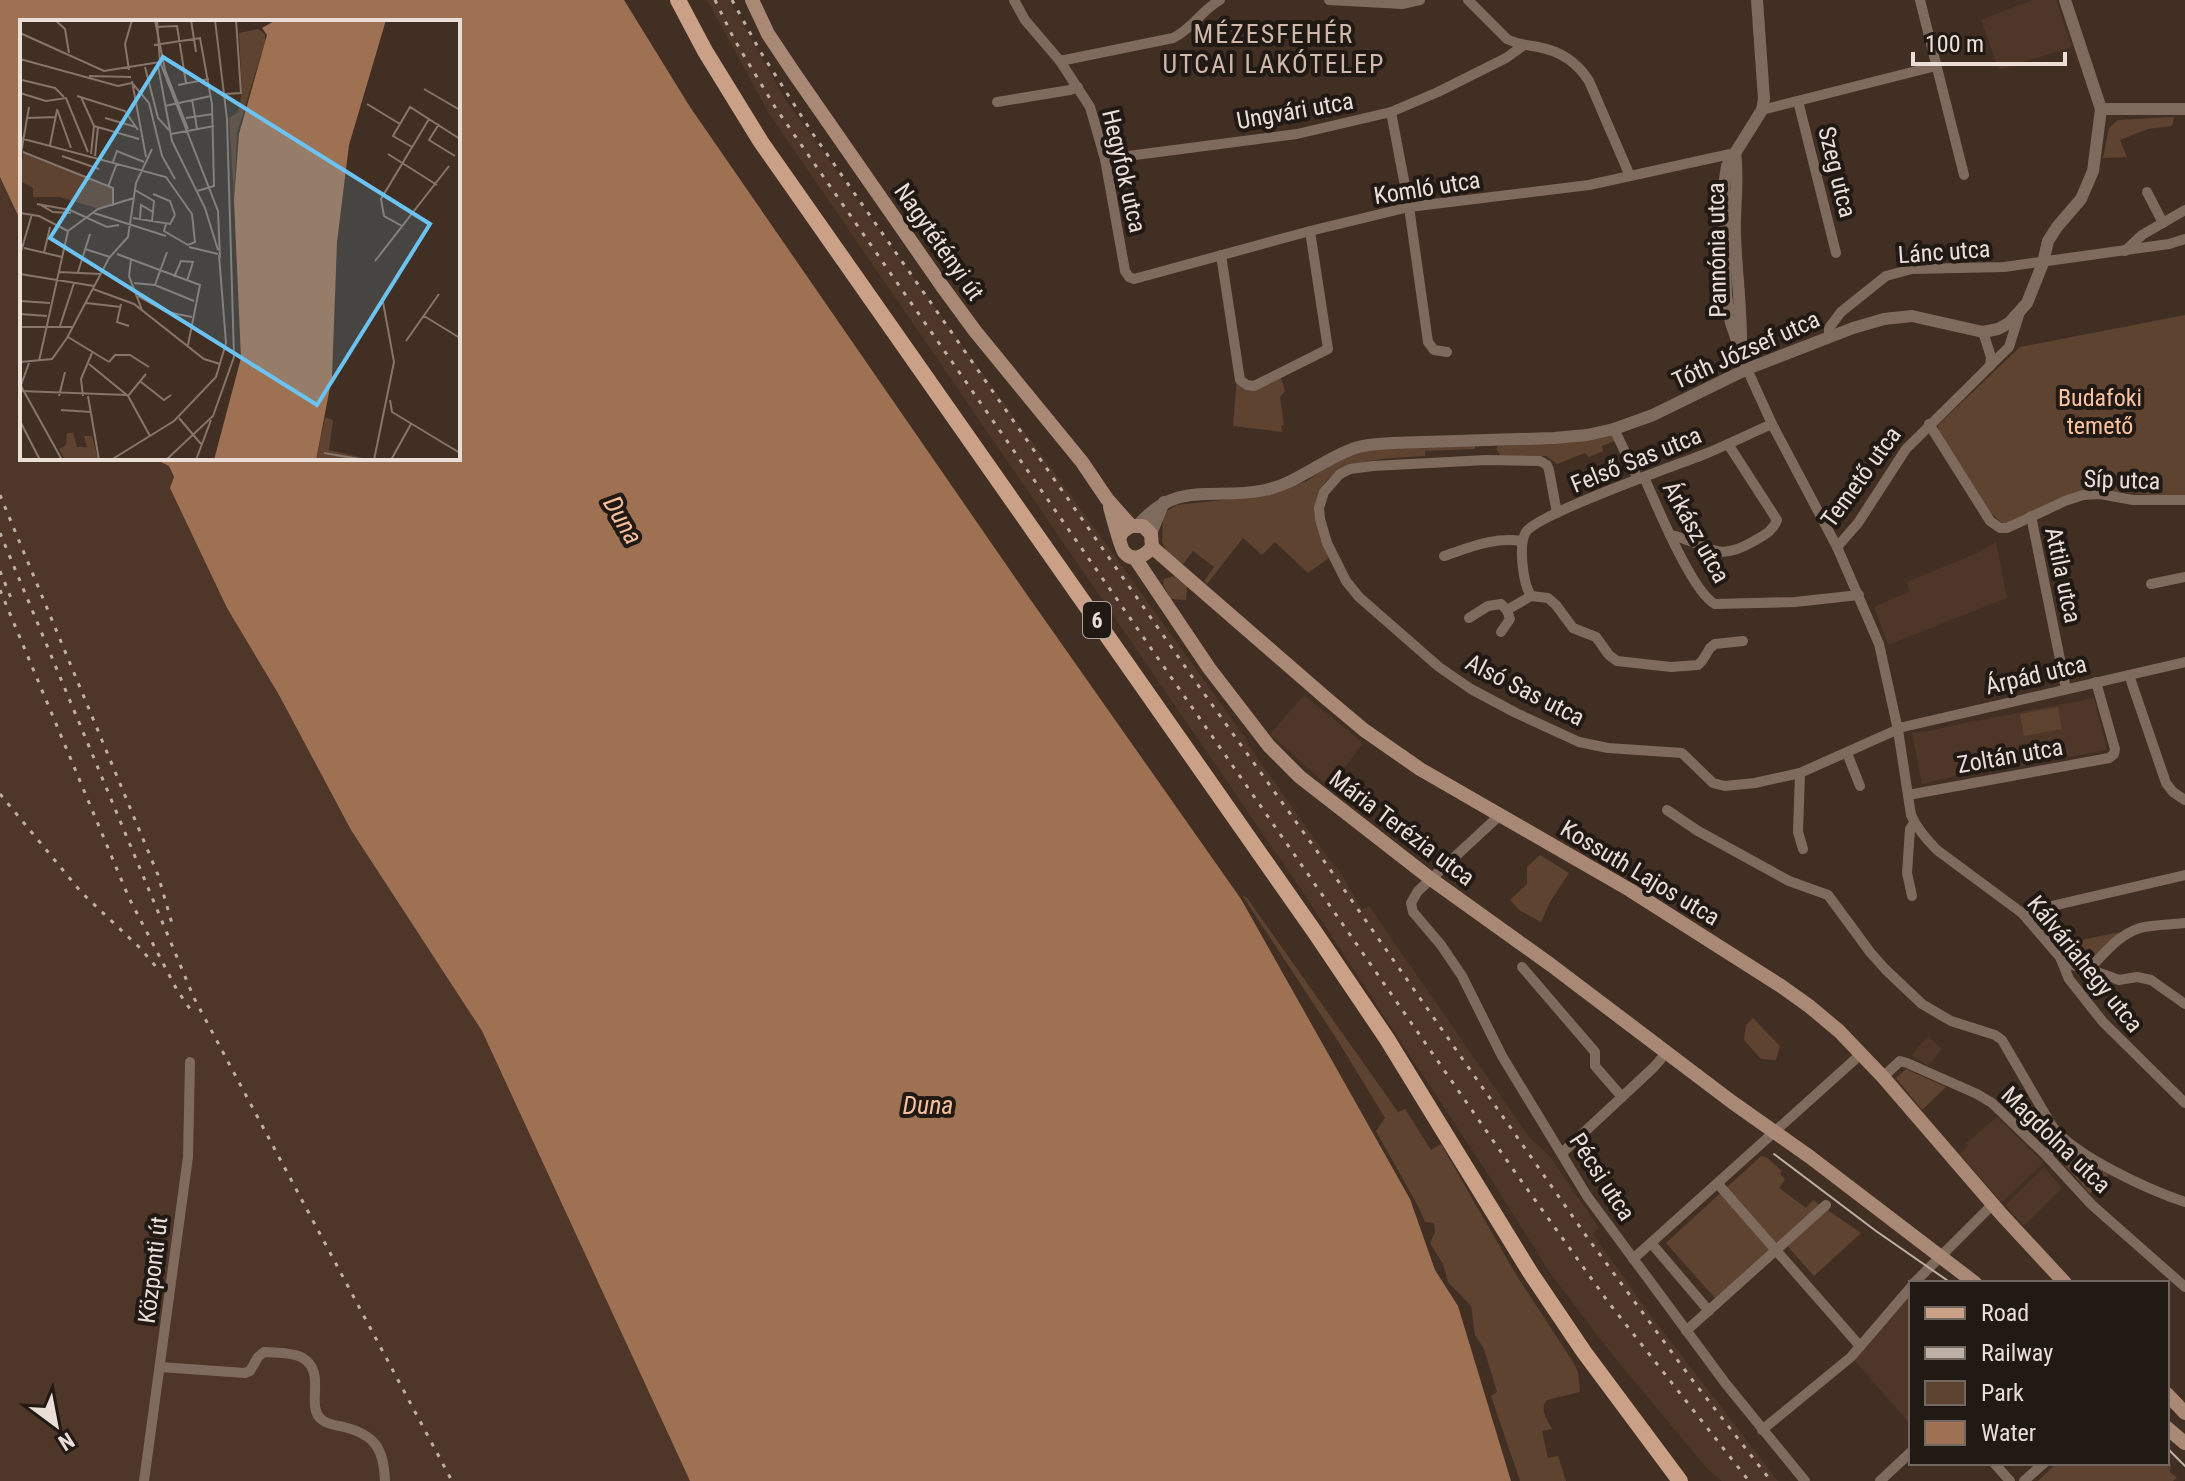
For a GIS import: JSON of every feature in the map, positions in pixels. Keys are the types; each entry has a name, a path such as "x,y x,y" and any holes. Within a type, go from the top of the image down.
{"main road":[{"name":"6","path":"678,0 705,51 761,142 1314,931 1387,1039 1530,1272 1584,1352 1680,1481"},
{"name":"Nagytétényi út","path":"752,0 768,34 801,84 942,286 1082,462 1130,529"},
{"path":"1130,529 1148,529 1147,548 1130,557 1123,551 1130,529"},
{"name":"Mária Terézia utca","path":"1147,548 1157,592 1209,668 1284,763 1319,794 1431,879 1531,950 1972,1281"},
{"name":"Kossuth Lajos utca","path":"1147,548 1364,730 1420,769 1630,890 1781,986 1828,1022 1883,1077 2063,1281"},
{"path":"2169,1396 2185,1413"},
{"path":"2169,1430 2184,1443"}],"street":[{"name":"Hegyfok utca","path":"1014,0 1025,20 1078,87 1094,117 1105,159 1125,271 1129,277"},
{"path":"1060,61 1173,38 1220,0"},
{"path":"1329,0 1402,4 1420,0"},
{"path":"1468,0 1496,30 1513,42 1556,52 1581,68 1630,176"},
{"path":"1757,0 1764,99 1762,110 1936,66"},
{"path":"1920,0 1964,175"},
{"path":"2065,0 2101,109 2185,109"},
{"name":"Ungvári utca","path":"1105,159 1297,134 1391,112 1506,58 1524,45"},
{"path":"997,102 1078,87"},
{"name":"Szeg utca","path":"1798,101 1836,253"},
{"name":"Temető utca","path":"1837,547 1858,523 1906,449 2009,347 2020,312 2032,294 2048,241 2081,199 2090,181 2101,109"},
{"name":"Pannónia utca","path":"1747,369 1741,347 1735,263 1734,209 1738,171 1735,153 1762,110"},
{"path":"1391,112 1409,207 1428,342 1434,350 1447,352"},
{"name":"Komló utca","path":"1129,277 1134,279 1409,207 1589,185 1735,153"},
{"path":"2147,192 2163,223"},
{"path":"2125,251 2142,235 2185,210"},
{"path":"1221,255 1240,380 1254,386 1328,349 1310,231"},
{"name":"Lánc utca","path":"1829,337 1829,328 1841,312 1886,276 1912,269 2043,263 2185,239"},
{"path":"1990,366 1991,357 1983,332 1998,329 2020,312"},
{"name":"Tóth József utca","path":"1164,502 1185,495 1227,495 1281,486 1340,454 1367,445 1573,437 1614,429 1668,408 1747,369 1884,319 1912,316 1983,332"},
{"name":"Kálváriahegy utca","path":"1747,369 1772,424 1837,547 1879,644 1914,823 1937,850 2022,913 2055,950 2069,979 2103,1022 2185,1103"},
{"name":"Felső Sas utca","path":"1522,541 1531,526 1557,513 1772,424"},
{"name":"Síp utca","path":"1929,424 1990,521 2000,528 2007,528 2083,495 2100,494 2133,500 2185,500"},
{"name":"Árkász utca","path":"1614,429 1690,574 1709,600 1715,604 1795,602 1859,595"},
{"path":"1485,440 1486,460 1540,461 1547,465 1557,513"},
{"path":"1670,535 1686,538 1711,551 1725,553 1741,549 1773,529 1777,520 1728,444"},
{"name":"Alsó Sas utca","path":"1486,460 1350,469 1340,474 1324,492 1319,508 1327,543 1346,581 1359,597 1439,667 1471,689 1579,742 1608,748 1682,753 1713,783 1725,786 1800,773 1898,730"},
{"path":"1130,529 1164,502"},
{"path":"1147,548 1164,502"},
{"name":"Attila utca","path":"2031,516 2066,689"},
{"path":"1444,556 1492,540 1522,541 1525,587 1531,596"},
{"path":"2151,584 2185,577"},
{"path":"1507,610 1531,596 1548,598 1573,628 1596,637 1617,661 1671,667 1698,665 1715,644 1743,641"},
{"path":"1469,618 1488,606 1501,604 1510,619 1501,632"},
{"name":"Árpád utca","path":"1898,730 2185,662"},
{"path":"2129,675 2166,783 2185,800"},
{"name":"Zoltán utca","path":"1908,795 2109,758 2115,749 2096,682"},
{"path":"1847,753 1860,786"},
{"path":"1800,773 1798,832 1803,849"},
{"path":"1667,810 1698,831 1789,881 1828,895 1870,952 1922,1004 1951,1021 2002,1040 2062,1138 2116,1172 2185,1202"},
{"name":"Pécsi utca","path":"1500,815 1413,897 1413,912 1462,976 1502,1056 1587,1196 1686,1331 1805,1481"},
{"path":"1912,896 1907,873 1910,829 1914,823"},
{"path":"2022,913 2185,875"},
{"path":"2089,969 2129,932 2185,923"},
{"path":"2063,963 2119,980 2137,977 2151,980 2185,1004"},
{"path":"1522,967 1595,1052 1595,1066 1622,1097"},
{"path":"1562,1153 1667,1052"},
{"path":"1633,1259 1861,1054"},
{"name":"Magdolna utca","path":"1883,1077 1900,1061 1977,1094 2003,1112 2092,1205 2185,1287"},
{"name":"Központi út","path":"144,1481 188,1157 190,1062"},
{"path":"2046,1155 2062,1138"},
{"path":"1718,1184 1859,1345"},
{"path":"1917,1281 1993,1204"},
{"path":"1686,1331 1826,1205"},
{"path":"1652,1244 1709,1311"},
{"path":"1762,1430 1851,1357 1909,1289"},
{"path":"160,1367 245,1373 264,1352 300,1357 313,1370 316,1382 315,1411 319,1418 363,1434 374,1442 385,1464 385,1481"},
{"path":"2184,1443 2185,1435"},
{"path":"1880,1481 1909,1454"},
{"path":"1996,1465 2010,1481"},
{"path":"2024,1481 2042,1465"}],"shaded area":[{"path":"707,0 730,0 785,99 1245,737 1339,870 1362,909 1369,906 1529,1137 1549,1155 1599,1228 1593,1234 1649,1313 1778,1481 1722,1481 1709,1471 1611,1353 1550,1273 1300,888 768,112"},
{"path":"2032,0 2056,0 2072,47 1999,70 1981,20"},
{"path":"0,177 20,220 20,460 157,460 169,466 227,608 279,695 351,830 482,1031 690,1481 0,1481"},
{"path":"1996,542 2007,598 1888,645 1874,607 1910,591 1907,582"},
{"path":"1304,695 1363,743 1330,788 1270,734"},
{"path":"2094,698 2107,750 1922,784 1912,733"},
{"path":"1928,1036 1942,1049 1928,1066 1912,1055"},
{"path":"1997,1117 2044,1163 2002,1202 1959,1154 1968,1146 1966,1143"},
{"path":"2044,1167 2062,1188 2024,1226 2005,1205"},
{"path":"1909,1289 1909,1423 1855,1361 1859,1345"}],"green space":[{"path":"2174,117 2172,126 2148,129 2120,140 2127,157 2103,158 2109,128 2118,120"},
{"name":"Budafoki temető","path":"2185,315 2185,495 2173,497 2108,491 2005,524 1996,518 1969,483 1938,425 2020,347"},
{"path":"1237,378 1242,388 1249,390 1281,378 1285,391 1280,397 1282,432 1233,426"},
{"path":"1613,434 1615,441 1602,446 1603,451 1589,457 1585,453 1557,464 1546,456 1501,456 1496,449 1498,446"},
{"path":"1475,444 1475,449 1425,451 1425,456 1366,462 1332,475 1321,488 1316,506 1319,533 1329,558 1308,573 1275,542 1262,555 1243,538 1207,584 1204,581 1214,567 1193,551 1183,564 1167,552 1162,542 1163,519 1167,511 1177,505 1268,495 1307,481 1335,461 1361,449"},
{"path":"1174,576 1187,586 1186,600 1171,599 1163,584 1164,579"},
{"path":"2058,707 2062,729 2024,736 2020,714"},
{"path":"1540,855 1569,873 1541,922 1519,910 1510,900 1527,884 1527,867"},
{"path":"1242,895 1398,1112 1405,1109 1431,1150 1441,1144 1515,1273 1573,1362 1578,1372 1580,1392 1547,1400 1544,1410 1552,1429 1542,1431 1548,1458 1558,1456 1566,1481 1520,1481 1491,1396 1497,1392 1484,1349 1475,1335 1471,1306 1448,1282 1443,1264 1430,1243 1435,1232 1434,1223 1425,1222 1376,1131 1385,1118"},
{"path":"2121,932 2087,965 2075,963 2063,948 2071,942"},
{"path":"1753,1018 1780,1046 1776,1060 1761,1059 1744,1040 1746,1025"},
{"path":"1906,1069 1946,1087 1922,1110 1896,1078"},
{"path":"2069,1149 2109,1174 2090,1194 2060,1159"},
{"path":"1761,1156 1782,1171 1780,1174 1785,1179 1779,1188 1806,1208 1813,1200 1861,1233 1814,1276 1782,1240 1715,1298 1666,1243"},
{"path":"2169,1463 2170,1472 2177,1478 2173,1481 2038,1481 2055,1465"}],"water":[{"name":"Duna","path":"0,0 624,0 690,107 1241,899 1410,1199 1435,1270 1458,1306 1511,1481 690,1481 482,1031 351,830 279,695 227,608 170,488 174,477 169,466 157,460 460,460 460,20 20,20 20,220 0,177"}],"tram line":[{"path":"1774,1154 1948,1281"},
{"path":"2169,1450 2185,1466"}],"railway":[{"path":"715,0 734,39 775,107 1510,1165 1609,1303 1749,1481"},
{"path":"732,0 760,51 813,134 1193,678 1587,1237 1771,1481"},
{"path":"0,495 158,875 173,927"},
{"path":"0,533 194,998 452,1481"},
{"path":"0,571 11,598"},
{"path":"0,590 129,898 177,990 192,1012"},
{"path":"0,794 81,892 158,969"}],"district":[{"name":"MÉZESFEHÉR UTCAI LAKÓTELEP","path":"1274,49"}]}
